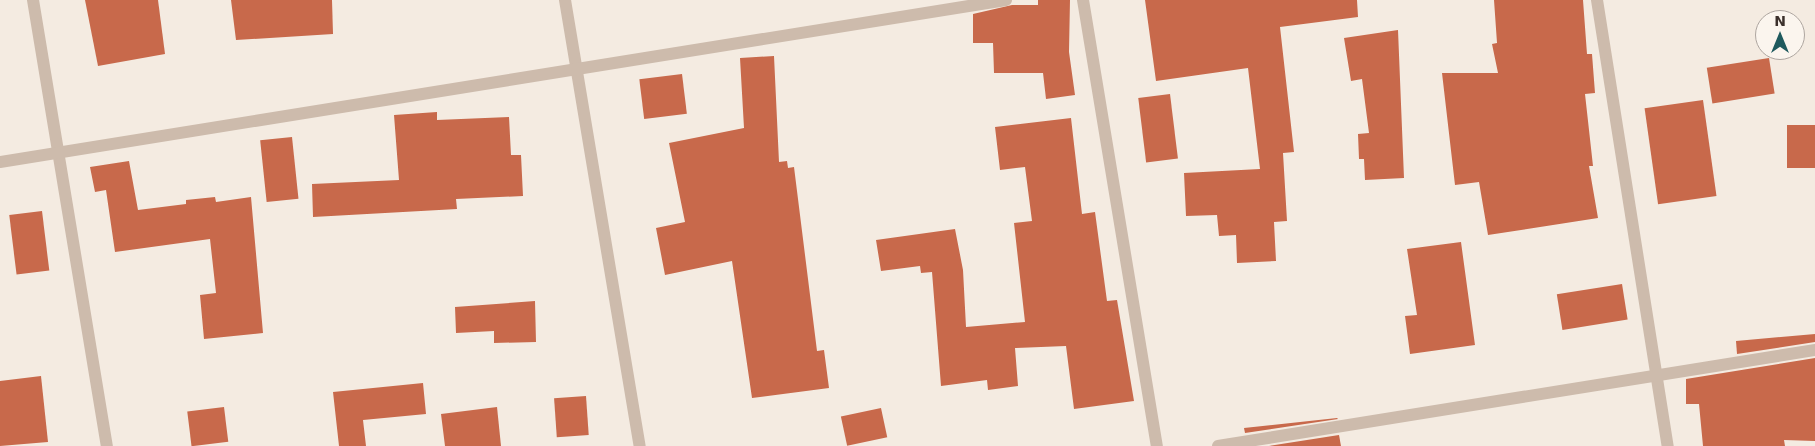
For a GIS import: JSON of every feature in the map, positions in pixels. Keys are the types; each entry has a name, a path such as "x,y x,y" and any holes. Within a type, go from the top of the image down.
{"street":[{"path":"34,0 107,446"},
{"path":"565,0 640,446"},
{"path":"0,162 1006,0"},
{"path":"1083,0 1157,446"},
{"path":"1598,0 1668,446"},
{"path":"1218,446 1815,350"}],"building":[{"path":"85,0 158,0 165,54 98,66"},
{"path":"231,0 332,0 333,34 236,40"},
{"path":"1038,0 1070,0 1069,52 1075,95 1046,99 1043,73 994,73 993,43 973,43 973,14 1012,5 1038,5"},
{"path":"1145,0 1357,0 1358,17 1280,27 1294,152 1283,153 1287,221 1274,222 1276,261 1237,263 1236,235 1219,236 1217,215 1186,216 1184,173 1260,169 1248,68 1156,81"},
{"path":"1494,0 1583,0 1587,54 1592,54 1595,93 1585,94 1593,166 1589,166 1598,218 1488,235 1479,182 1455,185 1442,73 1498,73 1492,44 1497,43"},
{"path":"1398,30 1404,178 1365,180 1364,159 1359,159 1358,134 1369,133 1362,79 1351,81 1344,38"},
{"path":"774,56 779,162 787,161 788,168 794,167 817,351 824,350 829,388 752,398 732,261 665,275 656,228 685,222 669,143 744,128 740,58"},
{"path":"1756,60 1769,60 1775,94 1712,103 1707,68"},
{"path":"682,74 687,114 644,119 639,79"},
{"path":"1170,94 1178,159 1146,162 1138,98"},
{"path":"1703,100 1716,196 1658,204 1645,108"},
{"path":"437,112 437,120 509,117 511,155 521,155 523,196 456,199 457,209 313,217 312,184 399,180 394,115"},
{"path":"1071,118 1082,214 1095,212 1107,301 1117,300 1134,401 1074,409 1066,346 1015,348 1018,386 988,390 987,380 941,386 932,272 921,273 920,266 881,271 876,240 955,229 963,270 966,327 1025,322 1014,223 1032,221 1025,167 1000,170 995,127"},
{"path":"1787,125 1815,125 1815,168 1787,168"},
{"path":"292,137 298,199 267,202 260,140"},
{"path":"129,161 138,210 186,204 186,200 215,197 216,202 251,197 263,333 204,339 200,295 216,293 210,239 115,252 106,190 95,192 90,167"},
{"path":"42,211 49,271 17,275 9,215"},
{"path":"1461,242 1475,345 1410,354 1405,316 1417,315 1407,249"},
{"path":"1622,284 1628,320 1562,330 1557,294"},
{"path":"535,301 536,342 494,343 494,331 456,333 455,307"},
{"path":"1815,334 1815,342 1737,354 1736,341"},
{"path":"1815,358 1815,441 1784,440 1785,446 1703,446 1699,404 1686,404 1686,379"},
{"path":"41,376 48,442 0,446 0,381"},
{"path":"423,383 426,414 363,420 366,446 339,446 333,392"},
{"path":"586,396 589,435 557,437 554,398"},
{"path":"224,407 228,442 192,446 187,412"},
{"path":"497,407 501,446 445,446 441,414"},
{"path":"881,408 887,437 847,446 841,417"},
{"path":"1337,418 1245,433 1244,428"},
{"path":"1339,435 1341,446 1269,446"}]}
